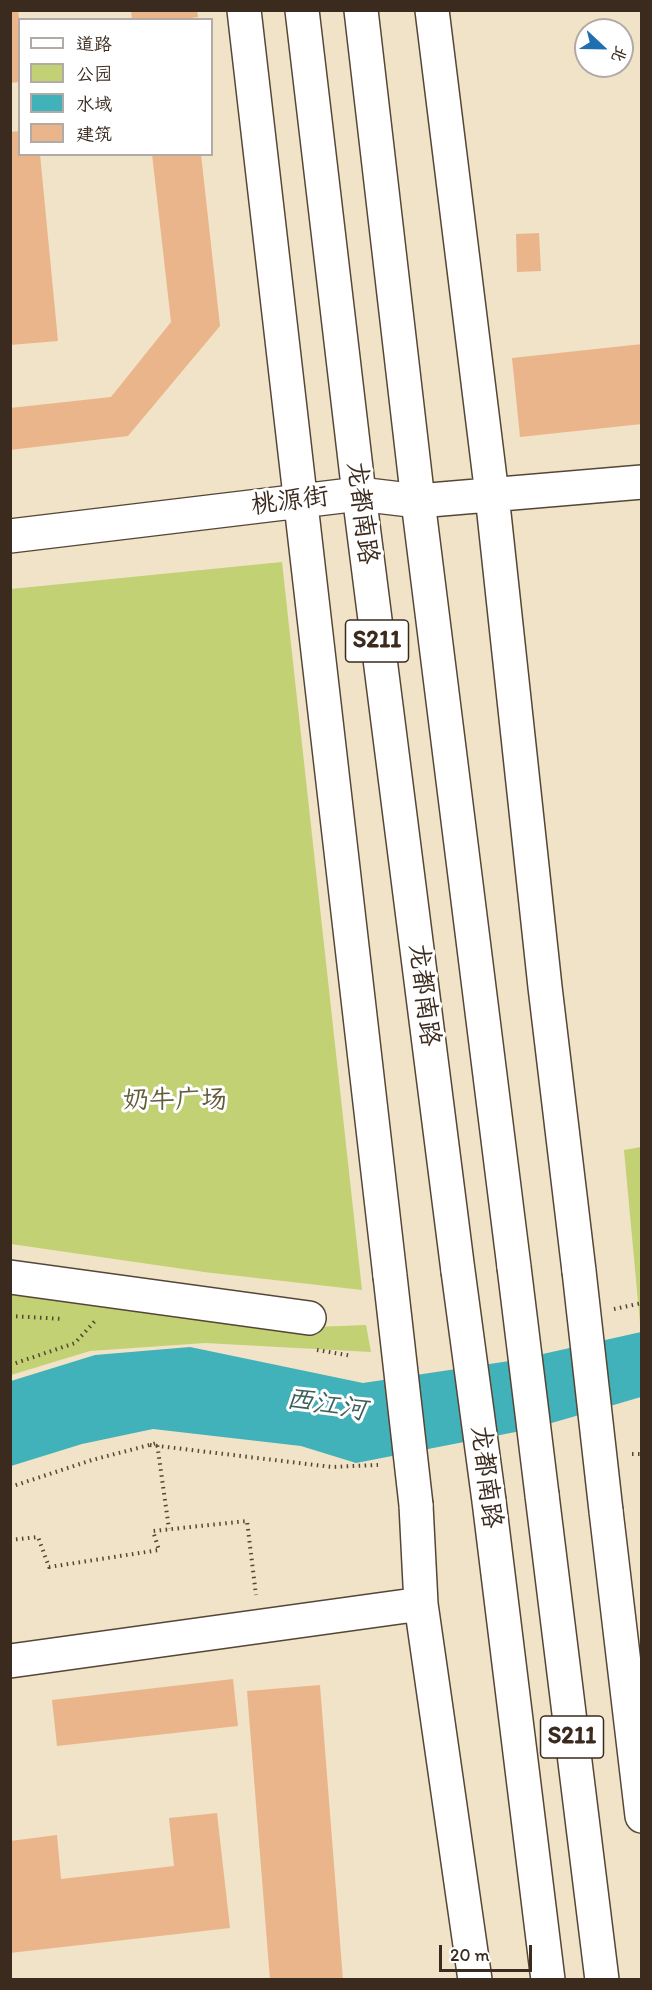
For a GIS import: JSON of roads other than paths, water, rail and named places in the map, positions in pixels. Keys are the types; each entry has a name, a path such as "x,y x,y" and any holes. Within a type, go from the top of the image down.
{"street":[{"path":"244,10 416,1505 421,1604 475,1980"},
{"name":"龙都南路","path":"302,10 359,494 489,1501 548,1980"},
{"name":"龙都南路","path":"361,10 418,501 602,1980"},
{"path":"432,10 492,495 545,987 642,1816"},
{"name":"桃源街","path":"10,536 359,494 418,501 642,482"},
{"path":"10,1276 309,1318"},
{"path":"10,1661 421,1604"}],"water":[{"name":"西江河","path":"641,1332 641,1397 531,1429 356,1463 301,1446 153,1429 82,1444 11,1466 11,1381 95,1355 190,1347 363,1383 516,1360"}],"park label":[{"name":"奶牛广场","path":"175,1101"}]}
